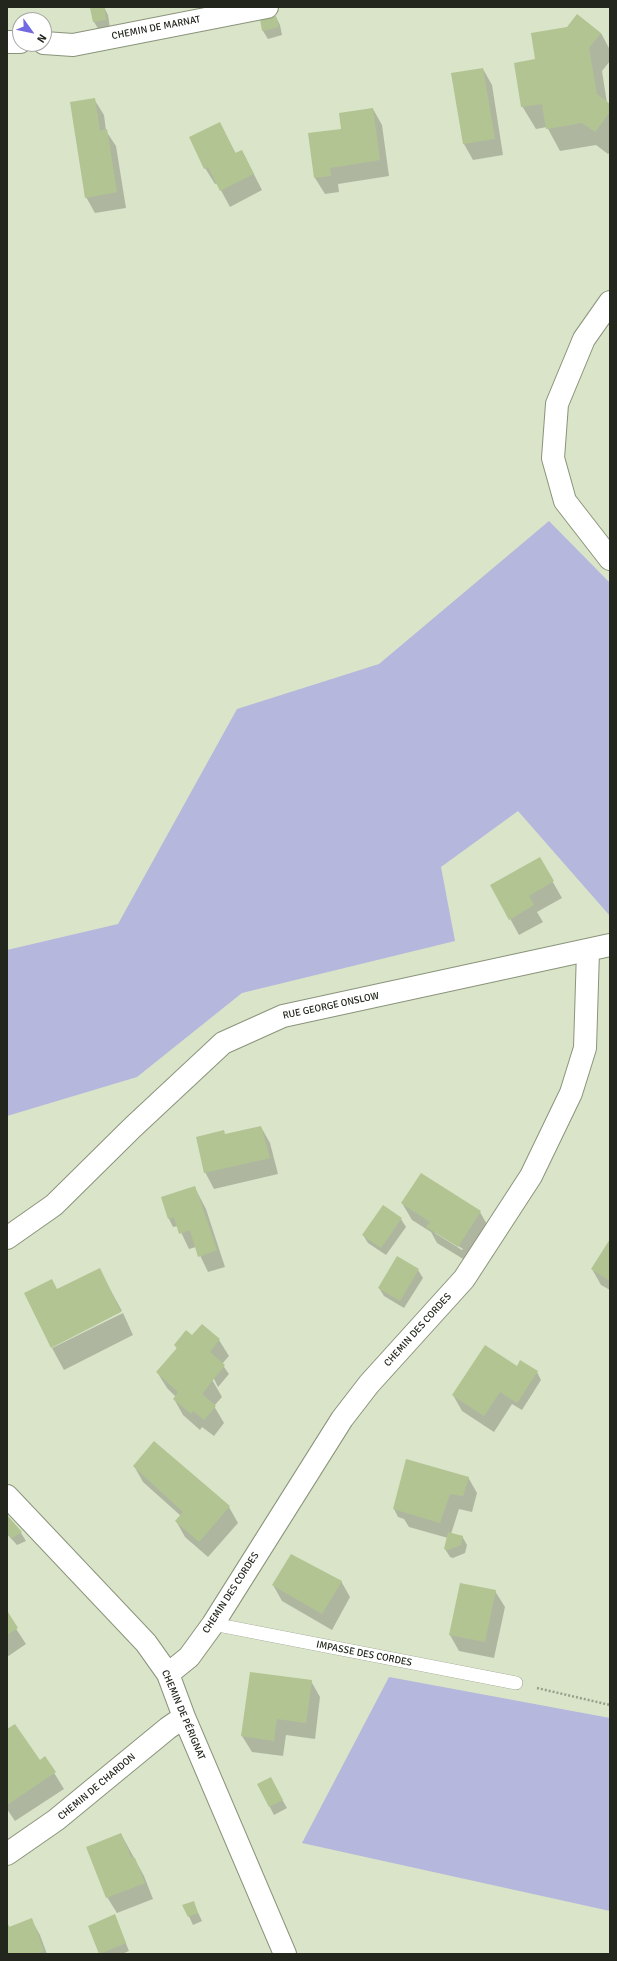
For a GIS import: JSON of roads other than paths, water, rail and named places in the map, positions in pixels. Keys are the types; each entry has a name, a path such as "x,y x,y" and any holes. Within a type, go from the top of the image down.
{"street":[{"name":"CHEMIN DE MARNAT","path":"52,43 73,44 267,7"},
{"path":"610,302 584,339 557,404 553,458 565,501 610,559"},
{"name":"RUE GEORGE ONSLOW","path":"7,1238 54,1205 133,1126 223,1043 283,1016 610,945"},
{"name":"CHEMIN DES CORDES","path":"168,1674 189,1656 213,1624 342,1419 369,1384 464,1279 531,1176 571,1092 585,1048 588,951"},
{"name":"CHEMIN DE PÉRIGNAT","path":"7,1496 146,1643 168,1674 184,1717 285,1954"},
{"name":"CHEMIN DE CHARDON","path":"7,1854 56,1820 168,1728 184,1717"}],"lane":[{"name":"IMPASSE DES CORDES","path":"213,1624 516,1683"}]}
